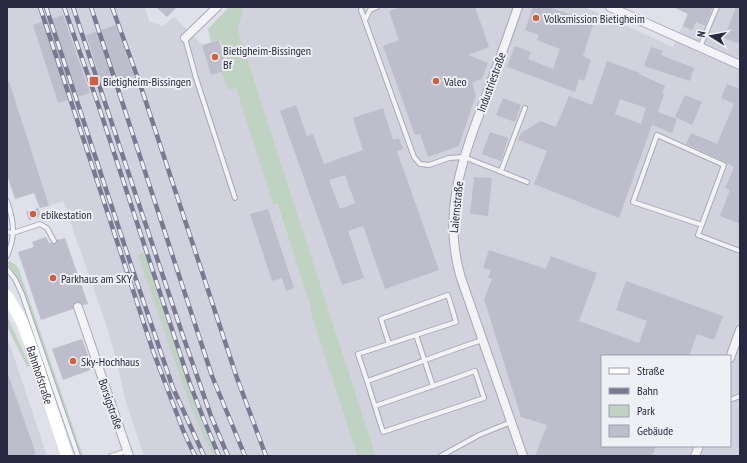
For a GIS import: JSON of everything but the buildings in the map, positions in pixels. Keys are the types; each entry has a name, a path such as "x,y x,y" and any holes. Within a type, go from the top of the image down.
{"street":[{"path":"185,38 217,7"},
{"name":"Industriestraße","path":"464,157 518,7"},
{"path":"610,7 740,65"},
{"name":"Laiernstraße","path":"464,157 453,210 454,247 461,278 523,456"},
{"name":"Bahnhofstraße","path":"7,296 22,322 67,456"},
{"name":"Borsigstraße","path":"78,307 128,453"},
{"path":"731,355 740,330"}],"lane":[{"path":"365,20 370,10 378,7"},
{"path":"700,47 717,7"},
{"path":"361,10 414,158 420,164 429,165 449,158 464,157 527,182"},
{"path":"185,38 198,85 235,198"},
{"path":"501,171 525,108"},
{"path":"702,225 633,202 657,135 724,165 702,225 698,235 740,251"},
{"path":"7,201 14,222 12,241 7,256"},
{"path":"7,232 13,233 40,224 47,228 54,242"},
{"path":"7,269 18,285 26,304 78,456"},
{"path":"375,406 475,371 484,398 382,432 358,354 389,344 456,322 448,295 381,319 389,344"},
{"path":"416,335 433,386"},
{"path":"367,381 482,340"},
{"path":"441,456 479,434 511,422"},
{"path":"111,456 128,453"}],"shaded area":[{"path":"7,7 145,7 149,21 163,26 174,17 202,44 211,75 221,72 228,90 236,88 312,307 309,308 357,456 144,456 125,399 106,324 63,201 49,206 7,76"},
{"path":"244,7 585,7 673,47 690,7 740,7 740,456 376,456 238,30"},
{"path":"7,340 10,345 47,456 7,456"}],"green space":[{"path":"229,7 244,7 238,30 376,456 357,456 309,308 311,307 277,204 273,204 236,88 228,90 221,72 229,70 220,40 211,42 208,29"},
{"path":"144,252 188,385 216,456 214,456 203,436 187,397 138,255"},
{"path":"9,261 16,265 19,270 83,456 80,456 19,281 8,264"},
{"path":"7,316 30,366 27,367 7,326"}],"railway":[{"path":"40,7 153,351 183,430 195,456"},
{"path":"46,7 173,388 204,456"},
{"path":"64,7 98,104 190,384 219,456"},
{"path":"73,7 183,336 211,416 228,456"},
{"path":"91,7 212,376 245,456"},
{"path":"112,7 141,87 237,378 266,456"}],"place":[{"name":"Volksmission Bietigheim","path":"536,18"},
{"name":"Bietigheim-Bissingen Bf","path":"215,57"},
{"name":"Bietigheim-Bissingen","path":"94,81"},
{"name":"Valeo","path":"436,81"},
{"name":"ebikestation","path":"33,214"},
{"name":"Parkhaus am SKY","path":"53,278"},
{"name":"Sky-Hochhaus","path":"73,361"}]}
